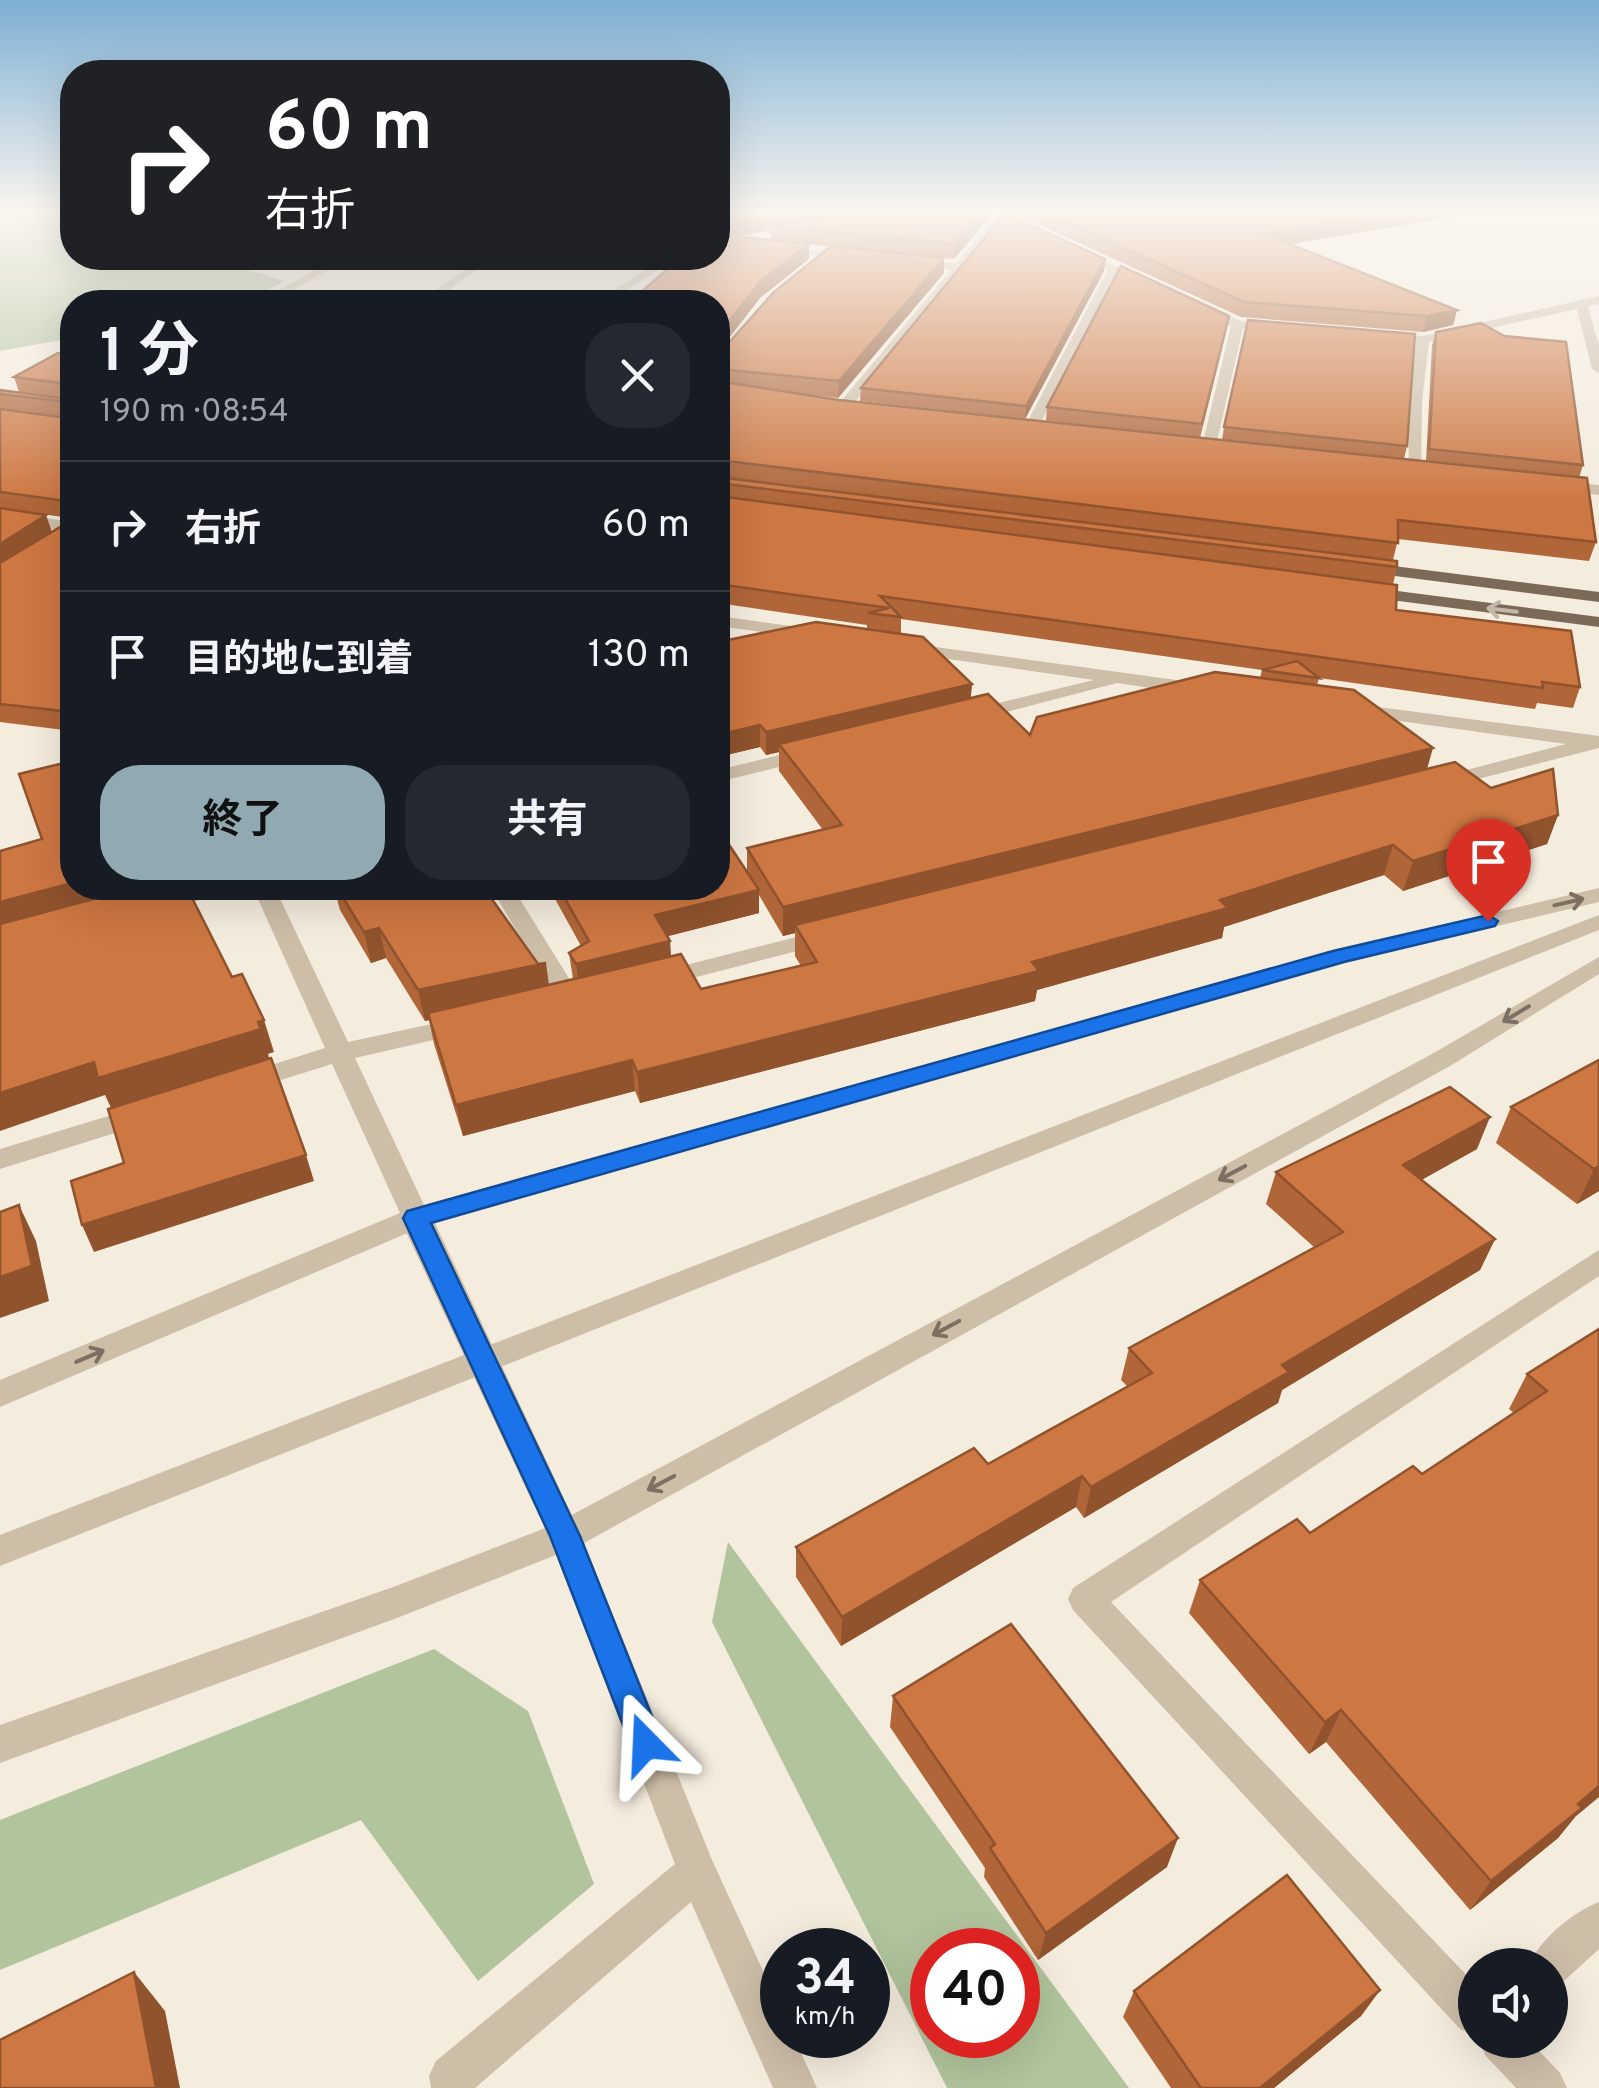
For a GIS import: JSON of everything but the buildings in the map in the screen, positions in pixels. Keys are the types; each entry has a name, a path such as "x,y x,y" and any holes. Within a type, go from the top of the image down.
{"main road":[{"path":"1344,565 1599,597"},
{"path":"1343,589 1598,626"}],"street":[{"path":"841,410 926,308"},
{"path":"1030,430 1093,308"},
{"path":"1204,308 1238,324 1294,329"},
{"path":"1368,335 1423,340 1558,308"},
{"path":"1583,308 1597,347 1599,370"},
{"path":"1208,450 1238,324"},
{"path":"1414,473 1415,401 1423,340"},
{"path":"824,408 860,412"},
{"path":"1011,428 1050,432"},
{"path":"1188,448 1226,452"},
{"path":"1396,471 1433,474"},
{"path":"1544,485 1599,490"},
{"path":"0,516 60,531"},
{"path":"730,622 828,636"},
{"path":"730,629 749,625"},
{"path":"887,645 1223,692"},
{"path":"950,720 1124,679"},
{"path":"1341,708 1599,743"},
{"path":"1408,790 1599,743"},
{"path":"730,773 834,748"},
{"path":"0,1394 416,1218 1340,956 1599,895"},
{"path":"127,913 174,900"},
{"path":"270,900 565,1536 696,1871 795,2088"},
{"path":"509,900 571,1001"},
{"path":"0,1551 1599,922"},
{"path":"628,986 857,928"},
{"path":"0,1744 397,1602 565,1536 1441,1060 1599,964"},
{"path":"228,1088 342,1052 494,1018"},
{"path":"0,1159 171,1106"},
{"path":"1458,1996 1085,1599 1599,1262"},
{"path":"454,2088 451,2076 696,1871"},
{"path":"1568,1949 1599,1922"},
{"path":"1517,2058 1545,2088"}],"green space":[{"path":"0,308 60,308 60,340 0,351"},
{"path":"728,1542 1011,1928 910,1928 910,2015 890,1975 890,1928 866,1928 712,1622"},
{"path":"434,1649 528,1711 594,1884 478,1981 361,1820 0,1970 0,1820"},
{"path":"1040,1967 1129,2088 947,2088 932,2058 1040,2058"}],"route":[{"path":"646,1744 565,1536 416,1218 1340,956 1488,921"}]}
